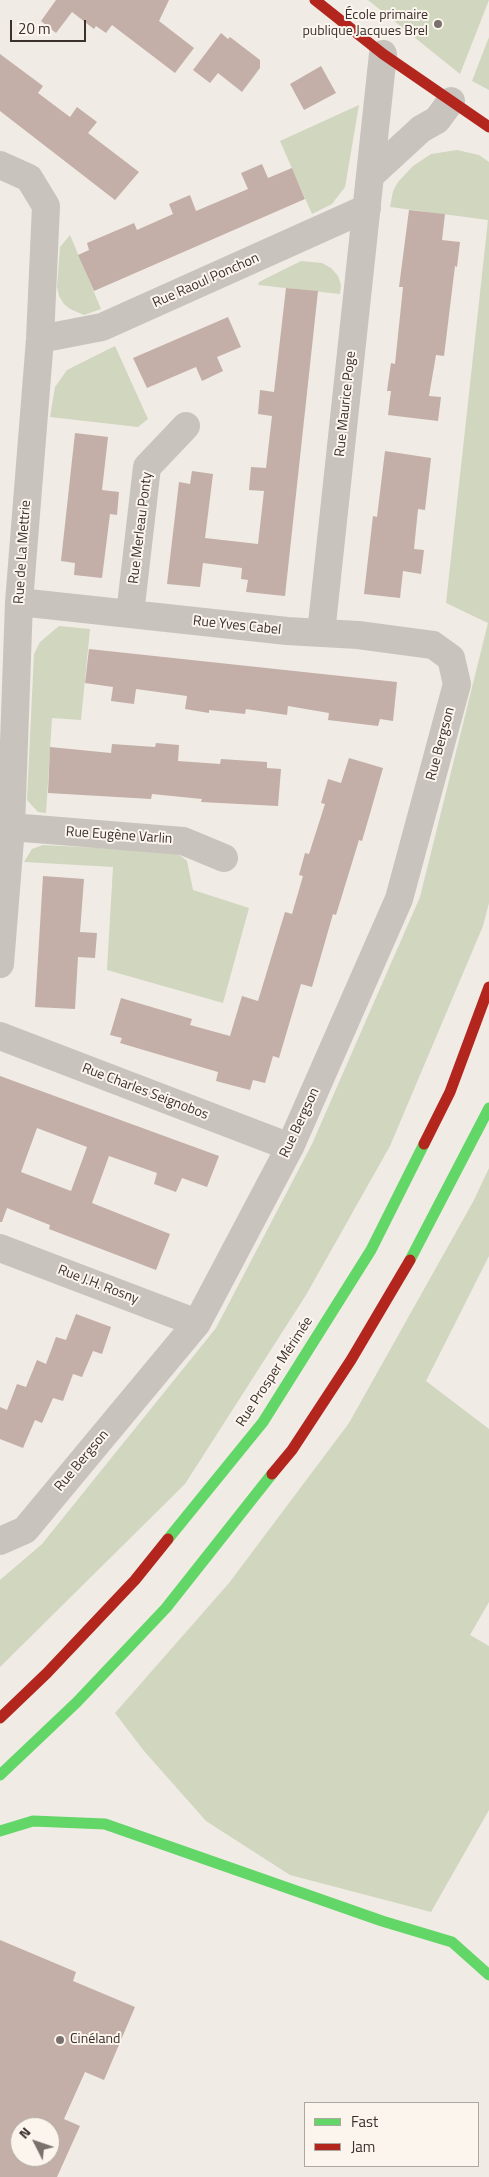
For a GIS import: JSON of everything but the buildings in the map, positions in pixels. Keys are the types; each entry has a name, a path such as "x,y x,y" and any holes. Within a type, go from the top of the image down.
{"main road":[{"path":"315,0 383,54 489,127"},
{"name":"Rue Prosper Mérimée","path":"0,1718 47,1673 135,1580 263,1422 371,1250 450,1092 489,987"},
{"path":"0,1775 78,1702 166,1608 292,1450 351,1360 406,1268 489,1108"},
{"path":"0,1831 33,1821 105,1824 373,1918 452,1942 489,1975"}],"street":[{"name":"Rue Maurice Poge","path":"321,633 383,54"},
{"path":"370,176 422,129 437,120 451,101"},
{"name":"Rue de La Mettrie","path":"0,165 29,178 46,206 40,340 19,602 11,827 0,964"},
{"name":"Rue Raoul Ponchon","path":"40,340 102,328 367,208"},
{"name":"Rue Merleau Ponty","path":"130,614 147,467 186,426"},
{"name":"Rue Yves Cabel","path":"19,602 287,631 358,635 433,645 451,658"},
{"name":"Rue Bergson","path":"0,1541 26,1530 196,1323 290,1147 399,899 457,684 451,658"},
{"name":"Rue Eugène Varlin","path":"11,827 183,840 224,858"},
{"name":"Rue Charles Seignobos","path":"0,1036 290,1147"},
{"name":"Rue J.H. Rosny","path":"0,1248 196,1323"}],"green space":[{"name":"École primaire publique Jacques Brel","path":"368,0 489,0 460,74"},
{"path":"489,37 489,90 472,81"},
{"path":"359,105 345,187 332,204 312,214 280,141"},
{"path":"457,150 479,155 489,162 489,903 483,926 390,1146 306,1295 185,1484 0,1667 0,1580 42,1544 216,1328 312,1144 420,897 488,623 446,603 488,220 390,207 393,191 398,182 413,166 431,154"},
{"path":"70,235 101,309 84,315 64,304 59,296 57,287 60,247"},
{"path":"301,261 322,263 331,268 338,276 341,285 340,294 258,285 259,282"},
{"path":"115,346 148,419 138,427 50,417 55,387 67,370"},
{"path":"59,626 90,629 81,720 52,718 46,813 38,812 27,800 34,654 40,642"},
{"path":"43,845 176,852 187,861 193,890 249,908 223,1003 107,970 113,867 24,862 32,849"},
{"path":"489,1168 489,1256 426,1381 489,1429 489,1602 470,1635 489,1646 489,1810 431,1912 290,1875 206,1821 144,1751 115,1713 229,1583 349,1423 474,1200"}],"traffic: fast":[{"path":"410,1260 489,1108"},
{"path":"168,1539 263,1422 371,1250 424,1144"},
{"path":"0,1775 77,1702 166,1608 272,1474"},
{"path":"0,1831 33,1821 105,1824 382,1921 452,1942 489,1975"}],"traffic: jam":[{"path":"315,0 383,54 489,127"},
{"path":"424,1144 450,1092 489,987"},
{"path":"272,1474 292,1450 351,1360 410,1260"},
{"path":"0,1718 47,1673 135,1580 168,1539"}],"place":[{"name":"École primaire publique Jacques Brel","path":"438,24"},
{"name":"Cinéland","path":"60,2040"}]}
